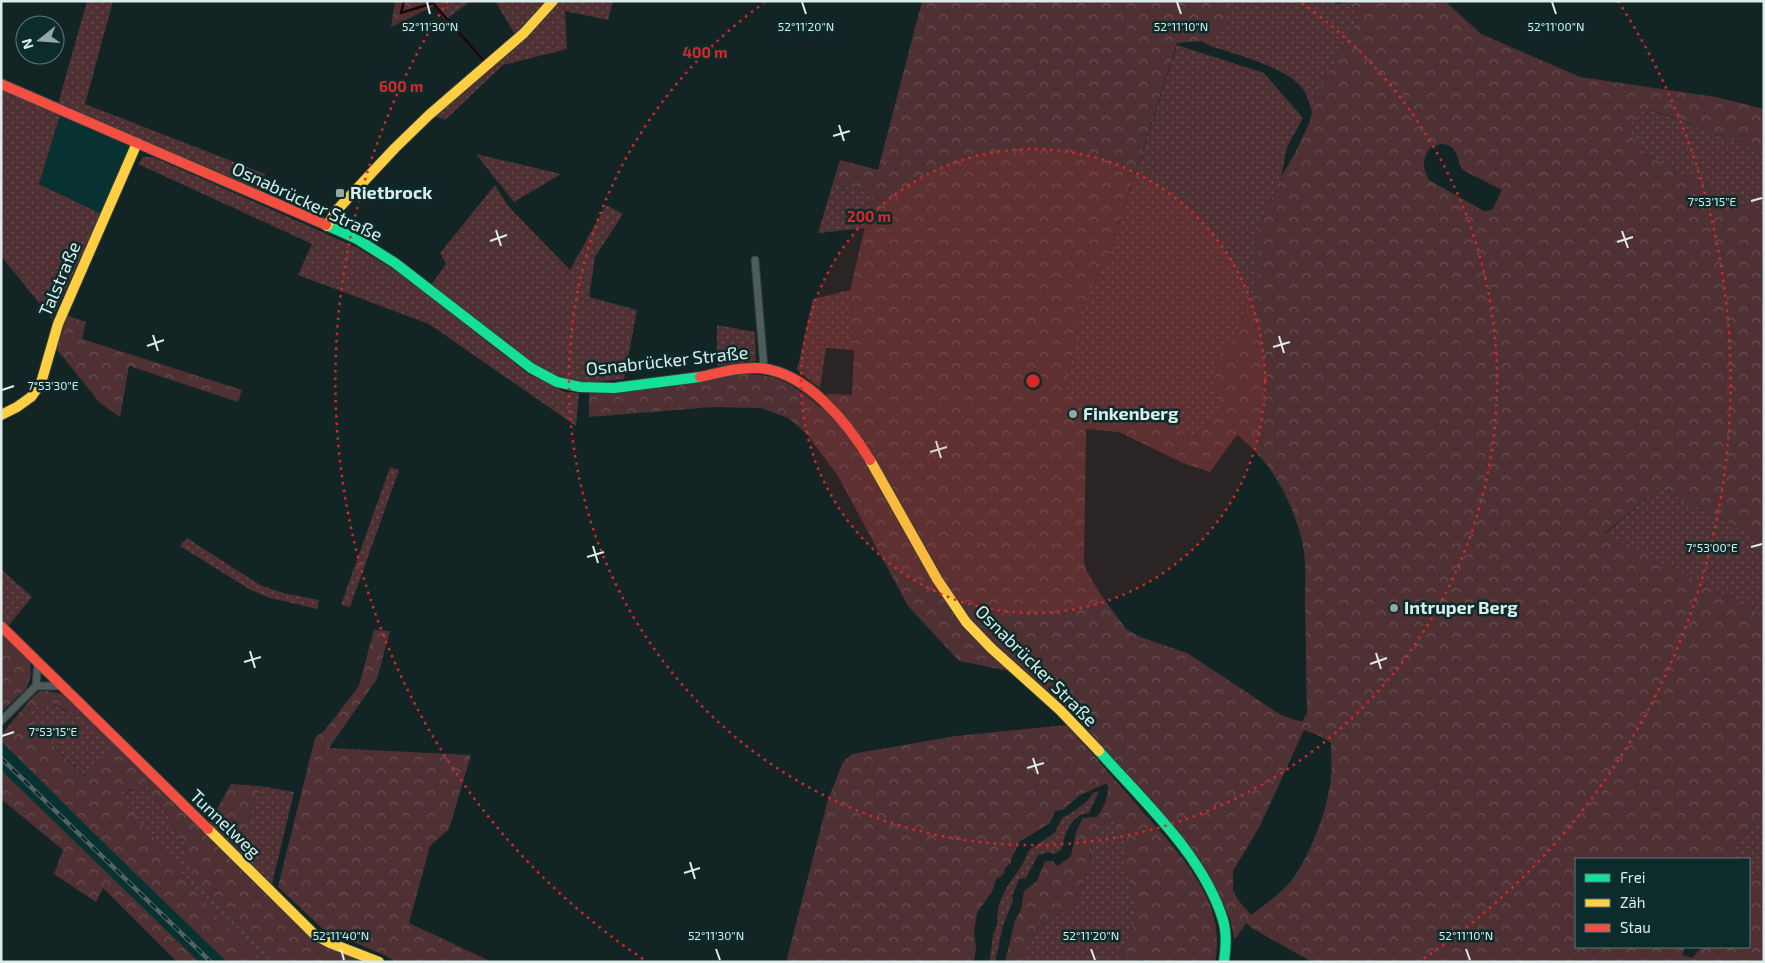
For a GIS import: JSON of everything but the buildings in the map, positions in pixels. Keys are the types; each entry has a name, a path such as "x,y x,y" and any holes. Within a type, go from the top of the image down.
{"main road":[{"path":"327,226 336,211 395,148 429,115 524,33 553,1"},
{"name":"Osnabrücker Straße","path":"1,84 327,226 375,250 414,277 531,368 548,378 567,385 584,388 604,388 690,378 745,368 764,368 794,379 810,390 838,415 872,464 955,607 974,631 1083,734 1168,829 1194,863 1214,899 1223,923 1226,940 1224,962"},
{"name":"Talstraße","path":"1,415 31,397 41,383 58,324 137,142"},
{"path":"1,626 63,686"},
{"name":"Tunnelweg","path":"63,686 315,935 330,943 379,962"}],"street":[{"path":"755,260 764,368"},
{"path":"3,719 36,686 38,661"},
{"path":"36,686 63,686"}],"shaded area":[{"path":"60,115 130,147 101,214 39,184"},
{"path":"1,741 227,962 199,962 1,770"}],"green space":[{"path":"87,1 113,1 85,104 265,174 261,191 58,104"},
{"path":"395,1 431,1 434,6 391,27"},
{"path":"431,1 471,1 445,20"},
{"path":"495,1 546,1 516,36"},
{"path":"558,1 613,1 608,20 565,11 567,49 503,65 445,120 435,116 524,38"},
{"path":"922,1 1231,1 1226,20 1210,46 1201,41 1177,43 1109,255 1080,312 1065,396 1131,413 1194,437 1223,410 1214,395 1217,357 1236,336 1258,282 1257,233 1281,177 1309,124 1316,95 1362,13 1345,3 1347,1 1445,1 1481,34 1580,77 1716,97 1764,109 1764,151 1646,108 1627,128 1642,153 1764,216 1762,275 1764,356 1762,363 1764,364 1764,541 1659,487 1605,533 1764,615 1764,810 1729,858 1575,858 1575,948 1685,948 1682,955 1692,958 1701,948 1750,948 1750,887 1764,869 1764,962 1312,962 1246,923 1236,938 1234,938 1230,919 1199,858 1079,720 1030,677 959,661 908,606 838,476 807,434 788,418 761,408 713,407 589,417 589,393 607,393 742,374 755,374 776,378 802,392 821,408 828,394 852,395 854,350 850,290 873,193 833,183 840,160 878,170","holes":["1441,144 1447,145 1456,153 1463,170 1502,190 1492,210 1484,211 1429,180 1424,167 1428,151 1431,147","1086,429 1119,432 1183,463 1210,472 1237,435 1260,456 1269,468 1285,494 1297,522 1303,545 1307,713 1302,722 1281,715 1187,653 1140,637 1126,629 1101,595 1086,570 1084,561","1304,730 1322,737 1331,743 1331,773 1327,802 1319,827 1296,874 1287,886 1251,915 1238,900 1233,890 1233,871 1260,826"]},
{"path":"1231,1 1332,1 1337,4 1345,3 1362,13 1316,95 1312,113 1309,100 1294,80 1259,62 1210,46 1225,20"},
{"path":"1177,45 1264,73 1303,118 1287,147 1281,177 1257,233 1258,282 1236,336 1217,357 1223,410 1194,437 1131,413 1065,397 1080,312 1109,255"},
{"path":"1,89 60,115 39,184 101,214 52,319 1,256"},
{"path":"1645,108 1764,151 1764,216 1642,153 1627,128"},
{"path":"476,154 561,174 514,202"},
{"path":"143,157 153,157 358,248 398,272 527,373 565,392 579,393 576,426 429,324 298,275 312,244 138,164"},
{"path":"833,183 873,193 865,228 818,233"},
{"path":"495,185 508,206 570,270 606,205 623,214 595,257 589,297 637,310 624,379 583,383 558,377 534,366 431,285 446,264 440,253"},
{"path":"850,290 854,350 826,348 820,388 797,370 813,299"},
{"path":"66,315 86,322 82,339 242,390 238,402 129,366 120,417 100,403 55,347"},
{"path":"717,325 755,332 756,361 717,366"},
{"path":"390,467 399,470 350,607 341,605"},
{"path":"1659,487 1764,541 1764,615 1605,534"},
{"path":"187,538 260,585 283,593 319,600 317,609 270,598 249,589 180,546"},
{"path":"1,569 32,597 8,626 1,621"},
{"path":"374,630 390,631 377,679 329,748 471,755 449,829 430,846 409,923 492,962 396,962 382,954 324,930 278,887 315,738 325,730 359,686"},
{"path":"1,632 8,636 30,663 31,675 26,689 1,712"},
{"path":"46,691 63,694 83,714 75,716 50,703 39,704 25,713 36,728 86,778 116,746 147,776 144,784 138,788 130,790 120,788 115,792 166,852 196,893 261,962 227,962 1,741 1,735 30,700 38,692"},
{"path":"39,702 51,703 75,716 83,714 116,746 87,778 36,728 25,713"},
{"path":"1067,725 1168,841 1196,878 1204,891 1214,919 1217,933 1215,962 1145,962 1143,960 1133,962 1120,952 1132,935 1135,905 1126,870 1126,841 1116,821 1104,822 1093,831 1090,861 1083,888 1076,904 1040,927 1024,947 1024,962 1005,962 1015,920 1021,910 1024,891 1037,881 1045,861 1053,861 1058,866 1071,856 1076,832 1083,818 1096,817 1104,806 1108,790 1108,785 1105,784 1080,795 1063,810 1055,811 1050,823 1019,842 1011,863 1005,868 1004,874 996,879 993,890 977,913 974,931 976,947 974,962 786,962 828,800 843,762 852,754 956,736"},
{"path":"1,770 199,962 177,962 103,888 96,902 54,874 63,850 1,799"},
{"path":"147,776 151,780 148,791 169,816 176,833 185,844 187,857 194,874 205,889 278,962 261,962 196,893 166,852 115,792 120,787 131,791"},
{"path":"151,780 302,927 368,962 278,962 205,889 194,874 187,857 185,844 176,833 169,816 148,791"},
{"path":"231,784 260,786 238,852 209,823"},
{"path":"260,786 294,792 272,884 238,852"},
{"path":"1099,791 1089,813 1077,817 1069,826 1061,850 1054,854 1049,852 1038,855 1026,878 1019,879 1003,926 995,962 989,962 1000,901 1008,885 1024,862 1029,850 1055,832 1062,818 1076,810 1093,793"},
{"path":"1764,810 1764,869 1750,887 1750,858 1729,858"},
{"path":"1117,821 1126,841 1126,870 1135,905 1132,935 1120,952 1133,962 1024,962 1024,947 1040,927 1076,904 1083,888 1090,861 1093,831 1104,822"}],"waterway":[{"path":"404,1 401,13 433,3 483,60"}],"railway":[{"path":"1,758 211,962"}],"traffic: fast":[{"path":"326,225 357,239 395,263 531,368 557,382 580,387 614,388 700,377"},
{"path":"1099,751 1170,830 1187,851 1201,873 1214,896 1223,920 1226,941 1224,962"}],"traffic: slow":[{"path":"327,226 336,211 395,148 429,115 524,33 553,1"},
{"path":"1,415 31,397 41,383 58,324 137,143"},
{"path":"870,460 937,579 966,622 991,648 1060,710 1099,751"},
{"path":"208,829 315,935 330,943 379,962"}],"traffic: jam":[{"path":"1,84 326,225"},
{"path":"700,377 736,369 758,368 776,371 793,378 808,388 837,415 850,430 870,460"},
{"path":"1,626 208,829"}],"place":[{"name":"Rietbrock","path":"340,193"},
{"name":"Finkenberg","path":"1073,414"},
{"name":"Intruper Berg","path":"1394,608"}]}
